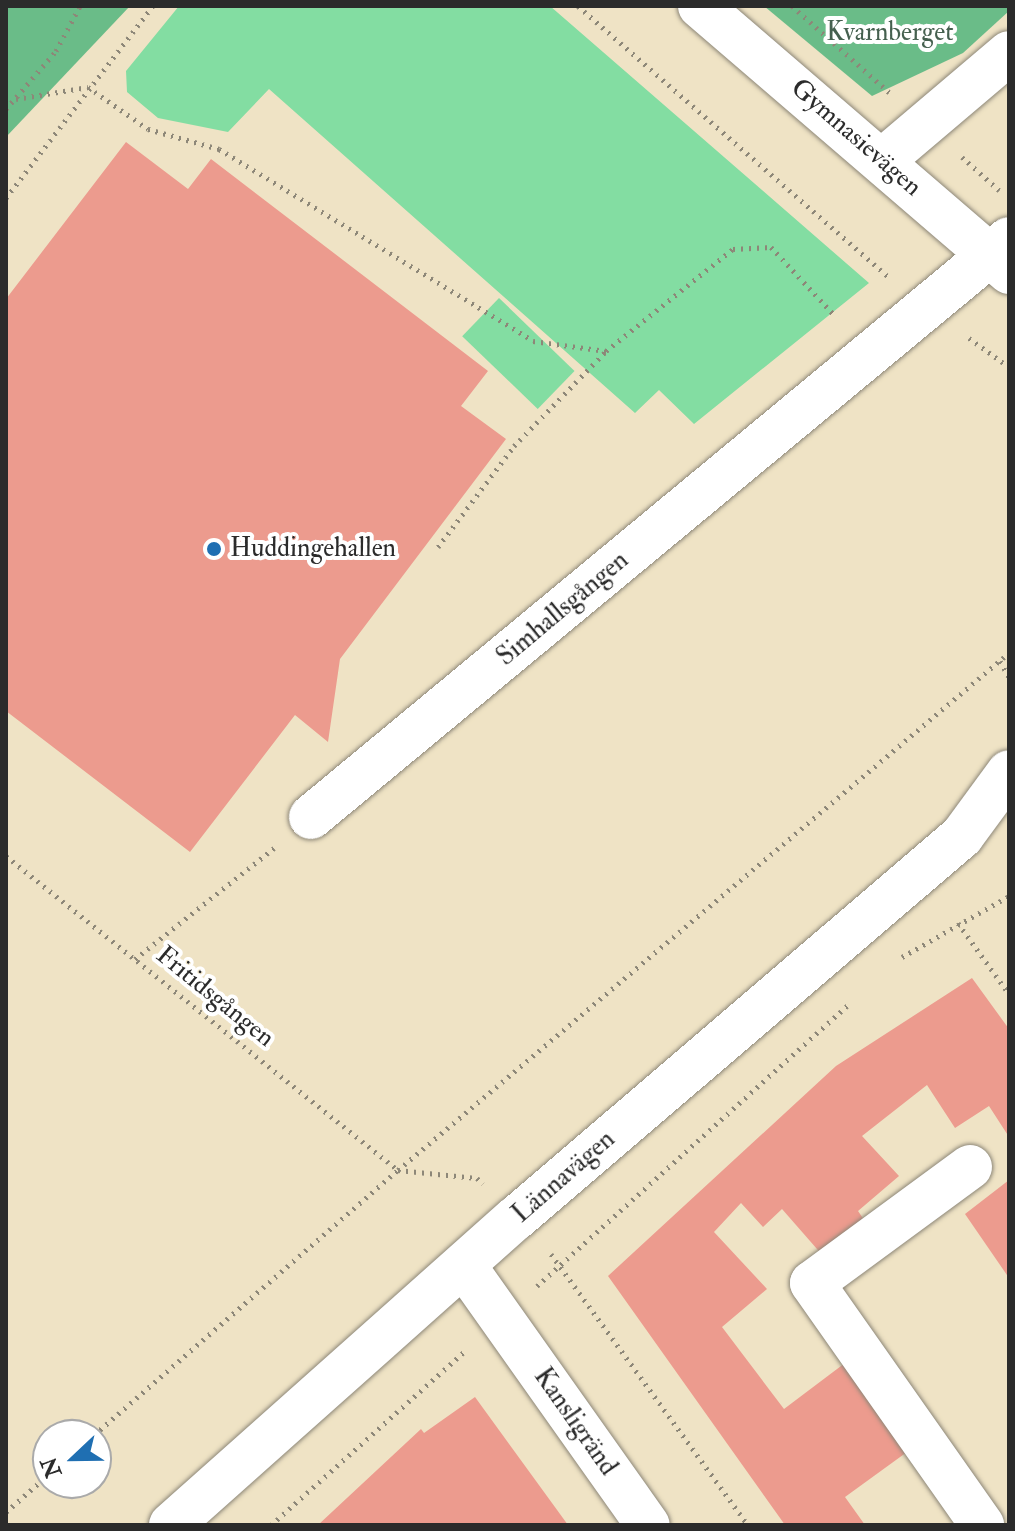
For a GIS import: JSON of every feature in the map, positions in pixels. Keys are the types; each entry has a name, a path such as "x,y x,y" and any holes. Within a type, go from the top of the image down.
{"street":[{"name":"Gymnasievägen","path":"700,6 883,160 1002,255"},
{"path":"883,160 1009,53"},
{"name":"Simhallsgången","path":"311,817 923,305 1002,255"},
{"name":"Lännavägen","path":"171,1525 465,1267 516,1218 962,836 1009,772"},
{"name":"Lännavägen","path":"962,836 1009,815"},
{"path":"970,1167 812,1283 982,1525"},
{"name":"Kansligränd","path":"465,1267 648,1525"}],"path":[{"path":"6,109 56,51 80,6"},
{"path":"6,198 153,6"},
{"path":"578,6 923,305 1009,367"},
{"path":"16,99 88,87 148,129 219,149 533,341 606,351"},
{"path":"438,547 514,446 606,351 733,249 771,247 869,352"},
{"path":"112,1419 398,1170 1009,653"},
{"path":"1000,661 1009,677"},
{"path":"135,959 311,817"},
{"name":"Fritidsgången","path":"6,856 398,1170"},
{"path":"898,960 1009,896"},
{"path":"958,923 1009,994"},
{"path":"271,1525 853,1000"},
{"path":"398,1170 477,1178 561,1264 748,1525"},
{"path":"6,1512 32,1489"}],"green space":[{"path":"6,6 130,6 6,137"},
{"path":"179,6 550,6 869,283 694,424 659,390 635,413 269,89 228,132 158,118 127,92 126,71"},
{"name":"Kvarnberget","path":"764,6 1009,6 1009,11 963,53 872,96"},
{"path":"499,298 575,371 538,409 462,336"}],"building":[{"name":"Huddingehallen","path":"126,142 188,189 211,159 488,371 461,406 506,439 340,659 328,742 295,715 190,852 6,711 6,299"},
{"path":"972,978 1009,1029 1009,1137 989,1106 955,1128 927,1085 862,1136 899,1176 858,1211 871,1230 831,1265 782,1209 763,1227 741,1203 714,1232 767,1289 722,1327 784,1409 845,1363 907,1452 845,1497 865,1525 785,1525 608,1276 836,1066"},
{"path":"1009,1180 1009,1278 965,1214"},
{"path":"475,1397 568,1525 318,1525 421,1429 424,1433"}],"place":[{"name":"Huddingehallen","path":"214,549"}]}
